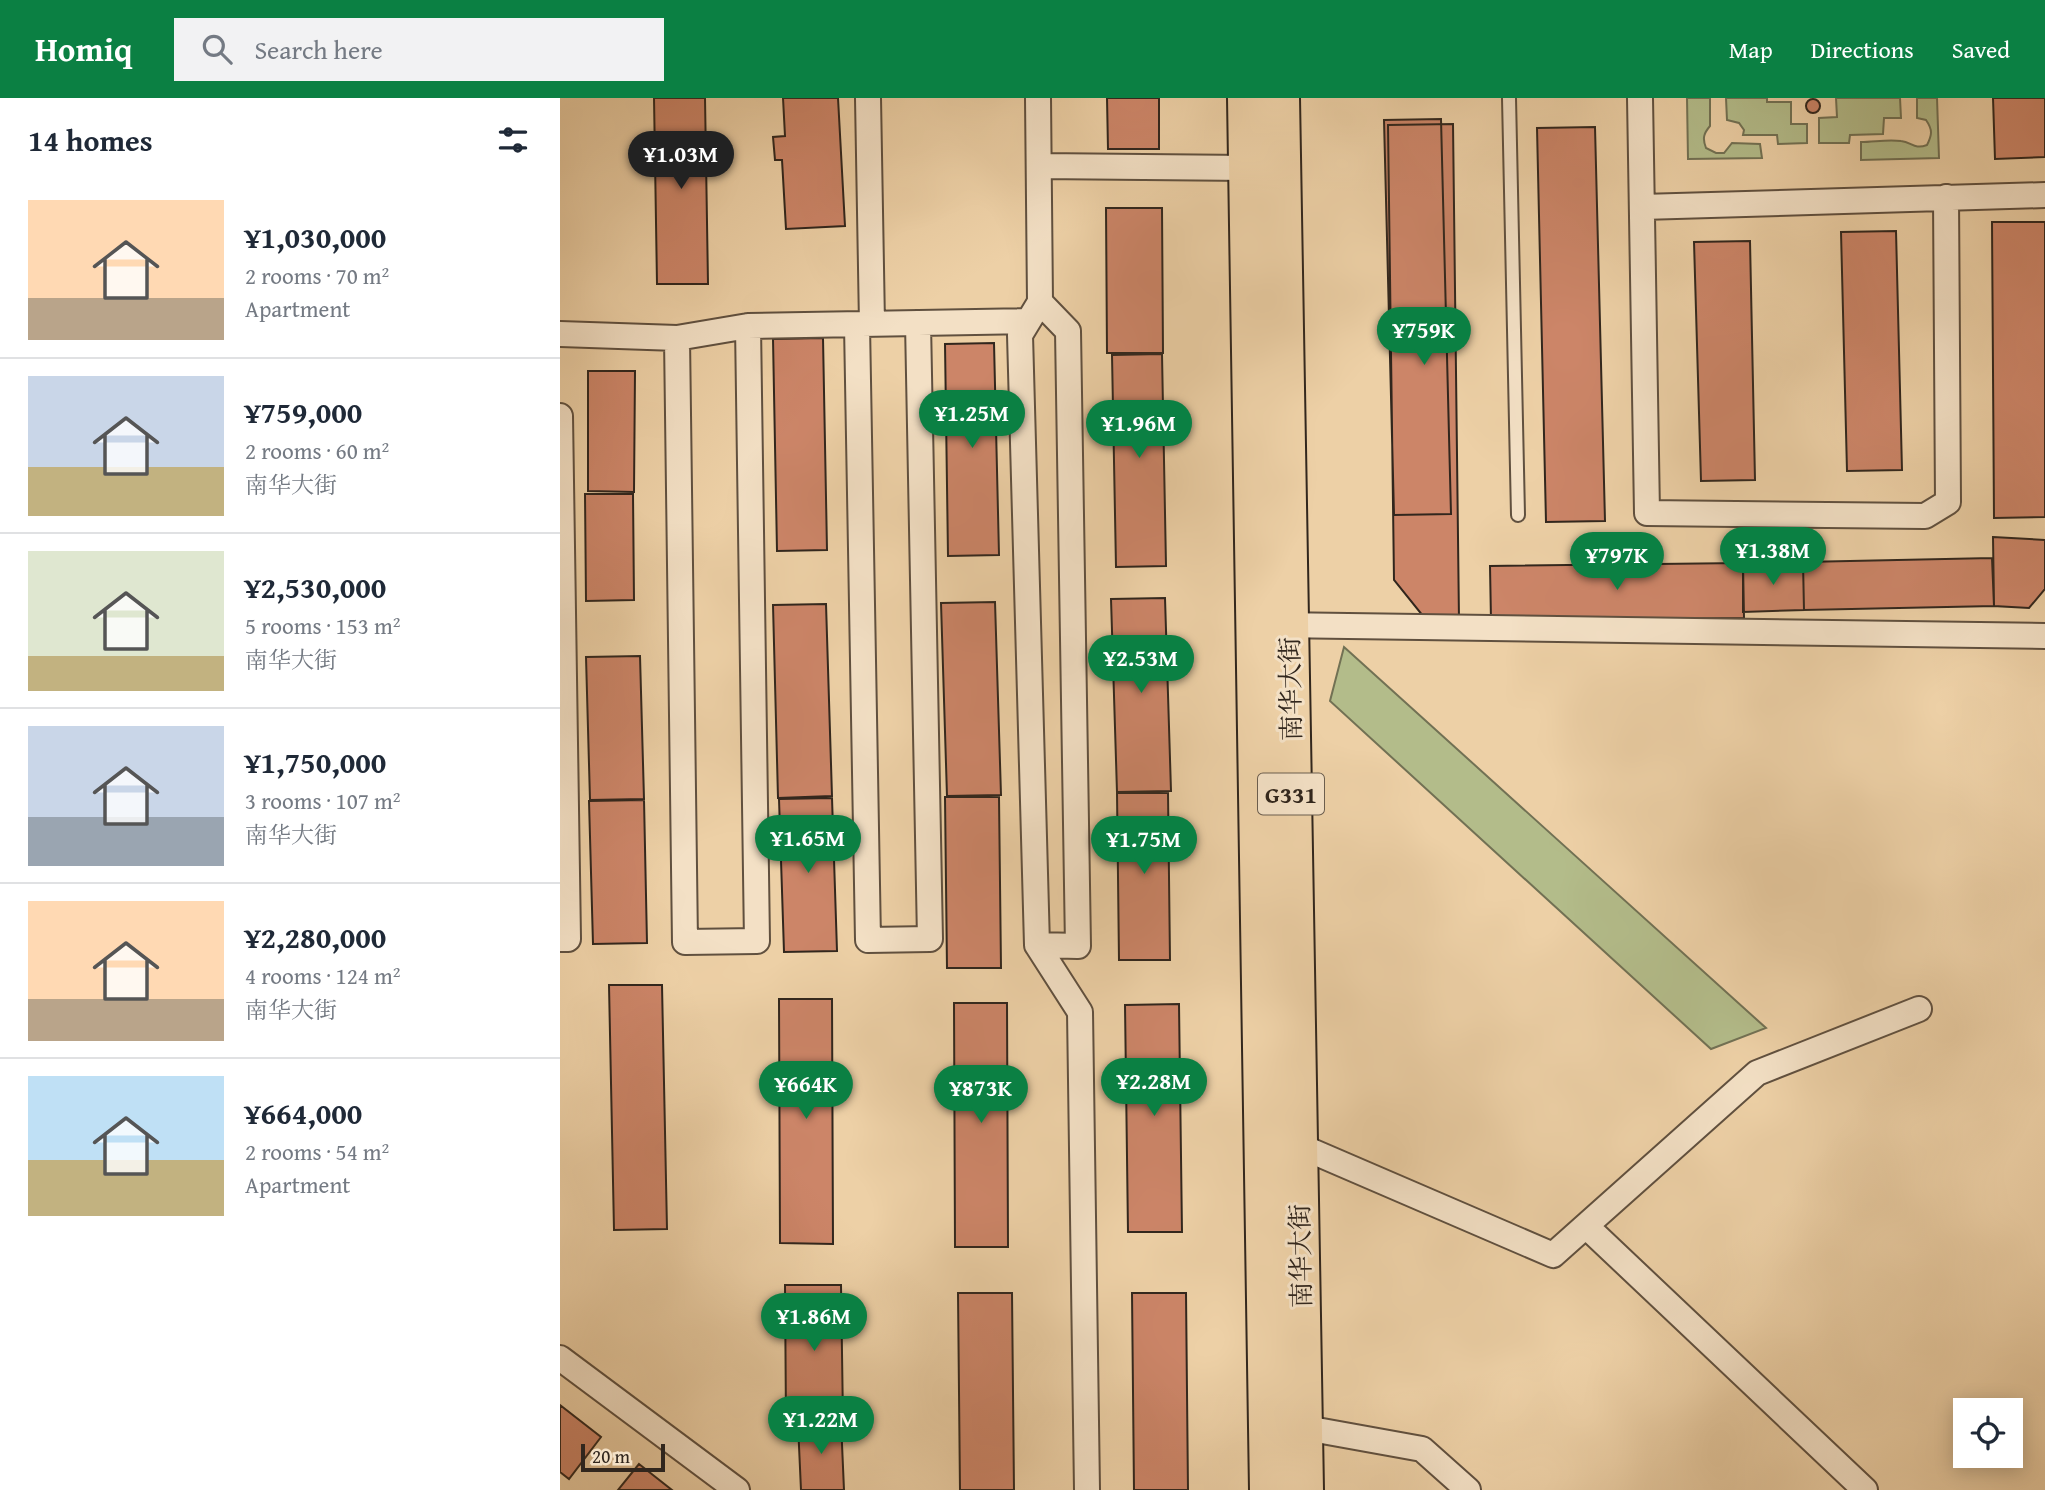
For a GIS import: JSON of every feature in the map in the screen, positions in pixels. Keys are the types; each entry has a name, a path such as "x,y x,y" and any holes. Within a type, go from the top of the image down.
{"highway":[{"name":"南华大街","path":"1247,98 1248,168 1298,1145 1285,1424 1269,1490"},
{"name":"南华大街","path":"1280,98 1263,1130 1285,1424 1304,1490"}],"street":[{"path":"867,98 864,324 868,940 930,939 918,323"},
{"path":"1038,98 1040,166 1034,312 1020,335 1037,945 1080,1012 1087,1490"},
{"path":"1640,98 1647,513 1925,516 1948,502 1946,197"},
{"path":"1040,166 1248,168"},
{"path":"1642,207 2045,195"},
{"path":"560,334 677,338 748,326 918,323 1034,312 1068,331 1078,946 1037,945"},
{"path":"677,338 685,942 757,941 748,326"},
{"path":"560,415 568,939 560,939"},
{"path":"1272,624 2045,636"},
{"path":"1263,1130 1553,1255 1757,1073 1919,1009"},
{"path":"1586,1226 1865,1490"},
{"path":"560,1358 737,1490"},
{"path":"1285,1424 1422,1449 1468,1490"}],"lane":[{"path":"1509,98 1518,515"}],"green space":[{"path":"1687,98 1710,98 1710,126 1704,138 1706,148 1716,153 1724,153 1732,143 1760,144 1762,158 1688,159"},
{"path":"1726,98 1767,98 1767,102 1791,102 1791,124 1807,124 1807,143 1778,144 1777,135 1743,135 1744,130 1739,123 1727,120"},
{"path":"1836,98 1900,98 1901,118 1884,118 1883,134 1850,135 1849,143 1819,143 1819,118 1837,117"},
{"path":"1917,98 1937,98 1939,158 1861,160 1861,142 1896,140 1916,146 1927,145 1931,130 1926,120 1917,118"},
{"path":"1344,647 1766,1028 1711,1049 1330,701"}],"building":[{"path":"654,98 705,98 708,284 657,284"},
{"path":"783,98 838,98 845,226 786,229 782,160 775,160 773,137 785,136"},
{"path":"1107,98 1159,98 1159,149 1108,149"},
{"path":"1993,98 2045,98 2045,157 1995,159"},
{"path":"1810,99 1816,99 1820,106 1816,113 1810,113 1806,109 1806,103"},
{"path":"1441,119 1451,514 1394,515 1384,120"},
{"path":"1453,124 1459,620 1427,621 1394,580 1388,125"},
{"path":"1595,127 1605,521 1546,522 1537,128"},
{"path":"1106,208 1162,208 1163,353 1107,353"},
{"path":"1992,222 2045,222 2045,517 1994,518"},
{"path":"1896,231 1902,470 1847,471 1841,232"},
{"path":"1750,241 1755,480 1701,481 1694,242"},
{"path":"823,338 827,550 777,551 773,339"},
{"path":"994,343 999,555 948,556 945,344"},
{"path":"1162,354 1166,566 1116,567 1112,355"},
{"path":"588,371 635,371 634,492 588,491"},
{"path":"585,494 633,494 634,600 586,601"},
{"path":"1993,537 2045,540 2045,589 2029,608 1994,606"},
{"path":"1992,558 1994,606 1804,610 1803,562"},
{"path":"1803,562 1804,610 1743,612 1743,563"},
{"path":"1743,563 1744,618 1491,621 1490,566"},
{"path":"1165,598 1171,791 1117,792 1111,599"},
{"path":"995,602 1001,795 947,796 941,603"},
{"path":"826,604 832,796 778,798 773,605"},
{"path":"640,656 644,799 590,800 586,657"},
{"path":"1117,793 1168,793 1170,960 1119,960"},
{"path":"945,797 999,797 1001,968 947,968"},
{"path":"832,798 837,951 784,952 779,799"},
{"path":"644,800 647,943 593,944 589,801"},
{"path":"609,985 662,985 667,1229 614,1230"},
{"path":"779,999 832,999 833,1244 780,1243"},
{"path":"954,1003 1007,1003 1008,1247 955,1247"},
{"path":"1179,1004 1182,1232 1128,1232 1125,1005"},
{"path":"785,1285 841,1285 843,1420 786,1421"},
{"path":"958,1293 1012,1293 1014,1490 960,1490"},
{"path":"1132,1293 1186,1293 1188,1490 1134,1490"},
{"path":"560,1405 601,1437 569,1479 560,1472"},
{"path":"841,1421 844,1490 801,1490 798,1424"},
{"path":"639,1464 672,1490 618,1490"}]}
